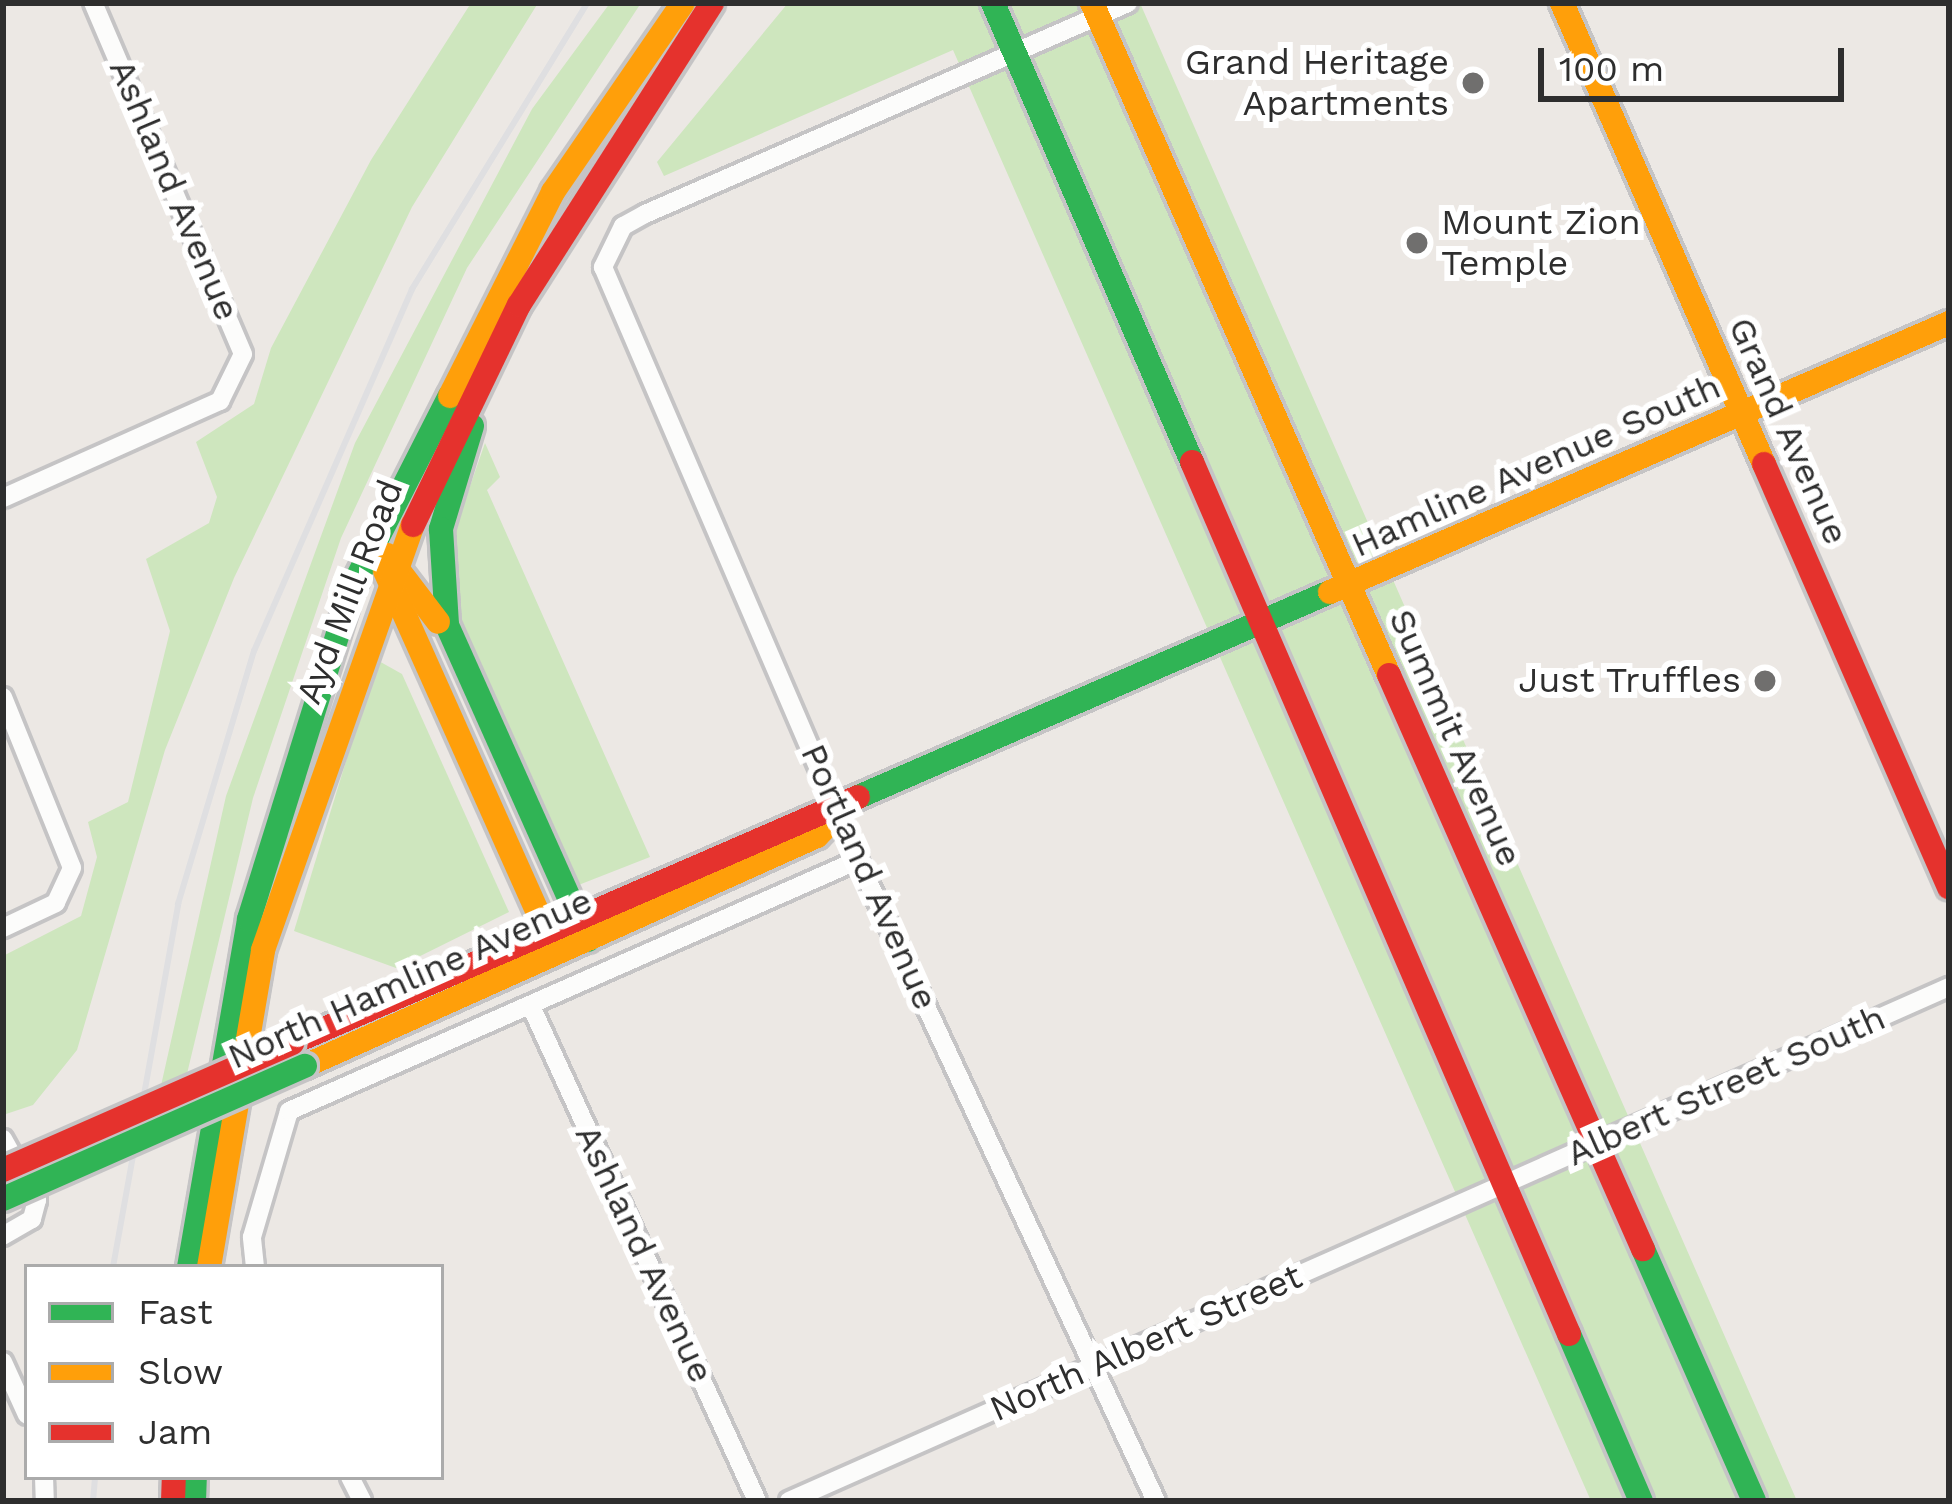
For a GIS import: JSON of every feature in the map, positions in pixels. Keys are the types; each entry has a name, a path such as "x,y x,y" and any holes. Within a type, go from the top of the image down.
{"street":[{"name":"Ashland Avenue","path":"3,498 194,415 238,379 234,322 93,3"},
{"name":"Ayd Mill Road","path":"190,1264 249,920 372,542 553,193 683,3"},
{"name":"Ayd Mill Road","path":"210,1264 263,950 392,569 519,305 712,3"},
{"path":"993,3 1258,628 1641,1501"},
{"path":"1011,54 1096,9 1128,3"},
{"name":"Grand Avenue","path":"1562,3 1949,887"},
{"name":"Summit Avenue","path":"1096,9 1754,1501"},
{"name":"Portland Avenue","path":"1011,54 645,214 610,246 612,296 858,860 1156,1501"},
{"path":"466,680 440,591 441,529 519,305"},
{"name":"Hamline Avenue South","path":"1350,587 1949,323"},
{"path":"372,542 466,680 588,940"},
{"path":"392,569 556,955"},
{"name":"North Hamline Avenue","path":"3,1199 545,930 808,817 839,814 1350,587"},
{"path":"3,697 66,842 68,886 3,928"},
{"name":"North Hamline Avenue","path":"3,1170 556,955 817,836 839,814"},
{"name":"North Hamline Avenue","path":"254,1264 289,1112 858,860"},
{"name":"Albert Street South","path":"1502,1185 1949,987"},
{"name":"Ashland Avenue","path":"531,1006 757,1501"},
{"path":"3,1139 37,1200 32,1219 3,1236"},
{"name":"North Albert Street","path":"789,1501 1502,1185"},
{"path":"3,1362 24,1408"}],"green space":[{"path":"471,3 538,3 412,207 234,578 165,750 77,1050 33,1105 3,1115 3,956 81,916 97,857 88,822 128,802 170,631 146,559 209,523 217,497 196,442 254,404 271,348 371,160"},
{"path":"610,3 641,3 467,268 341,538 253,798 186,1078 160,1090 226,796 355,443 532,109"},
{"path":"788,3 1140,3 1797,1501 1591,1501 953,50 664,176 657,162"},
{"path":"485,443 500,477 487,490 650,857 576,886 456,610 449,547"},
{"path":"377,660 402,674 509,912 396,968 294,931"}],"railway":[{"path":"114,1264 178,904 254,651 412,289 587,3"},
{"path":"93,1501 95,1480"}],"traffic: fast":[{"path":"993,3 1192,462"},
{"path":"190,1264 249,919 352,588 450,396"},
{"path":"472,426 441,529 447,625 588,940"},
{"path":"858,797 1330,592"},
{"path":"3,1199 305,1066"},
{"path":"1643,1249 1754,1501"},
{"path":"1569,1334 1641,1501"},
{"path":"194,1501 195,1480"}],"traffic: slow":[{"path":"450,396 553,192 683,3"},
{"path":"1092,3 1389,675"},
{"path":"1562,3 1764,464"},
{"path":"1330,592 1949,323"},
{"path":"210,1264 263,950 413,525"},
{"path":"387,555 438,622"},
{"path":"385,571 552,945"},
{"path":"305,1066 817,836 839,814"}],"traffic: jam":[{"path":"413,525 519,305 712,3"},
{"path":"1192,462 1569,1334"},
{"path":"1764,464 1949,887"},
{"path":"1389,675 1643,1249"},
{"path":"292,1043 858,797"},
{"path":"3,1170 292,1043"},
{"path":"173,1501 174,1480"}],"place":[{"name":"Grand Heritage Apartments","path":"1473,83"},
{"name":"Mount Zion Temple","path":"1417,243"},
{"name":"Just Truffles","path":"1765,681"}]}
